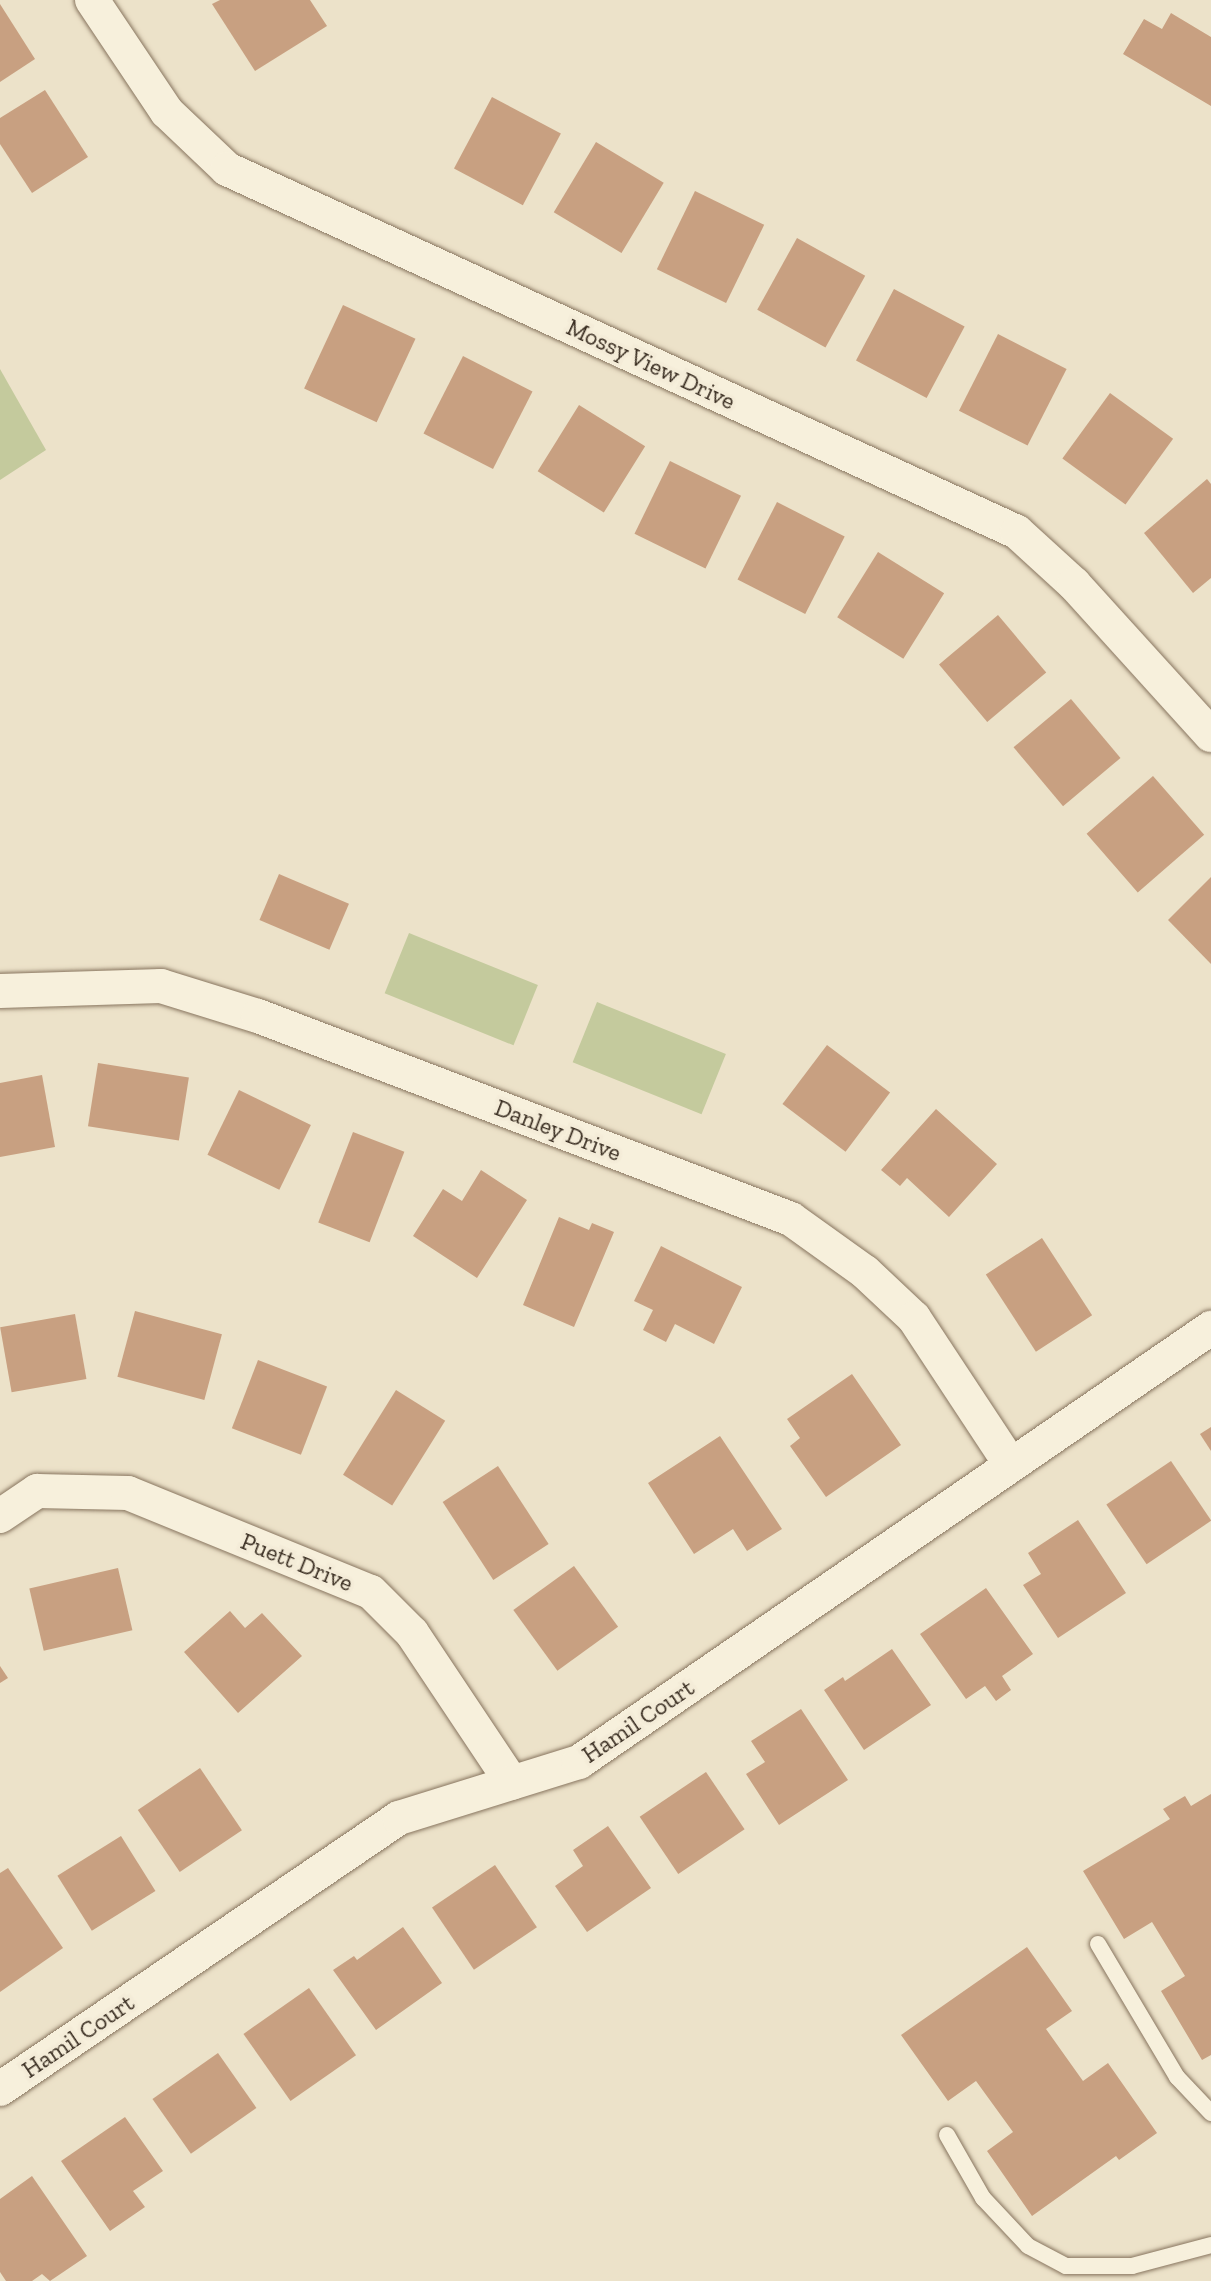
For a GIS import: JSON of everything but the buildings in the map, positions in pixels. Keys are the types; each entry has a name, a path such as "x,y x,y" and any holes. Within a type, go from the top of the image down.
{"street":[{"name":"Mossy View Drive","path":"92,0 167,112 227,169 1017,532 1074,584 1211,735"},
{"name":"Danley Drive","path":"0,991 161,986 258,1016 791,1219 865,1272 914,1318 1011,1465"},
{"name":"Hamil Court","path":"0,2089 399,1818 579,1762 1211,1328"},
{"name":"Puett Drive","path":"0,1516 37,1491 128,1493 371,1592 412,1633 512,1783"}],"lane":[{"path":"1098,1944 1177,2077 1211,2113"},
{"path":"947,2135 983,2198 1028,2246 1066,2266 1132,2266 1211,2245"}],"green space":[{"path":"0,369 46,450 0,480"},
{"path":"409,933 538,985 514,1045 385,993"},
{"path":"597,1002 726,1054 702,1114 573,1062"}]}
